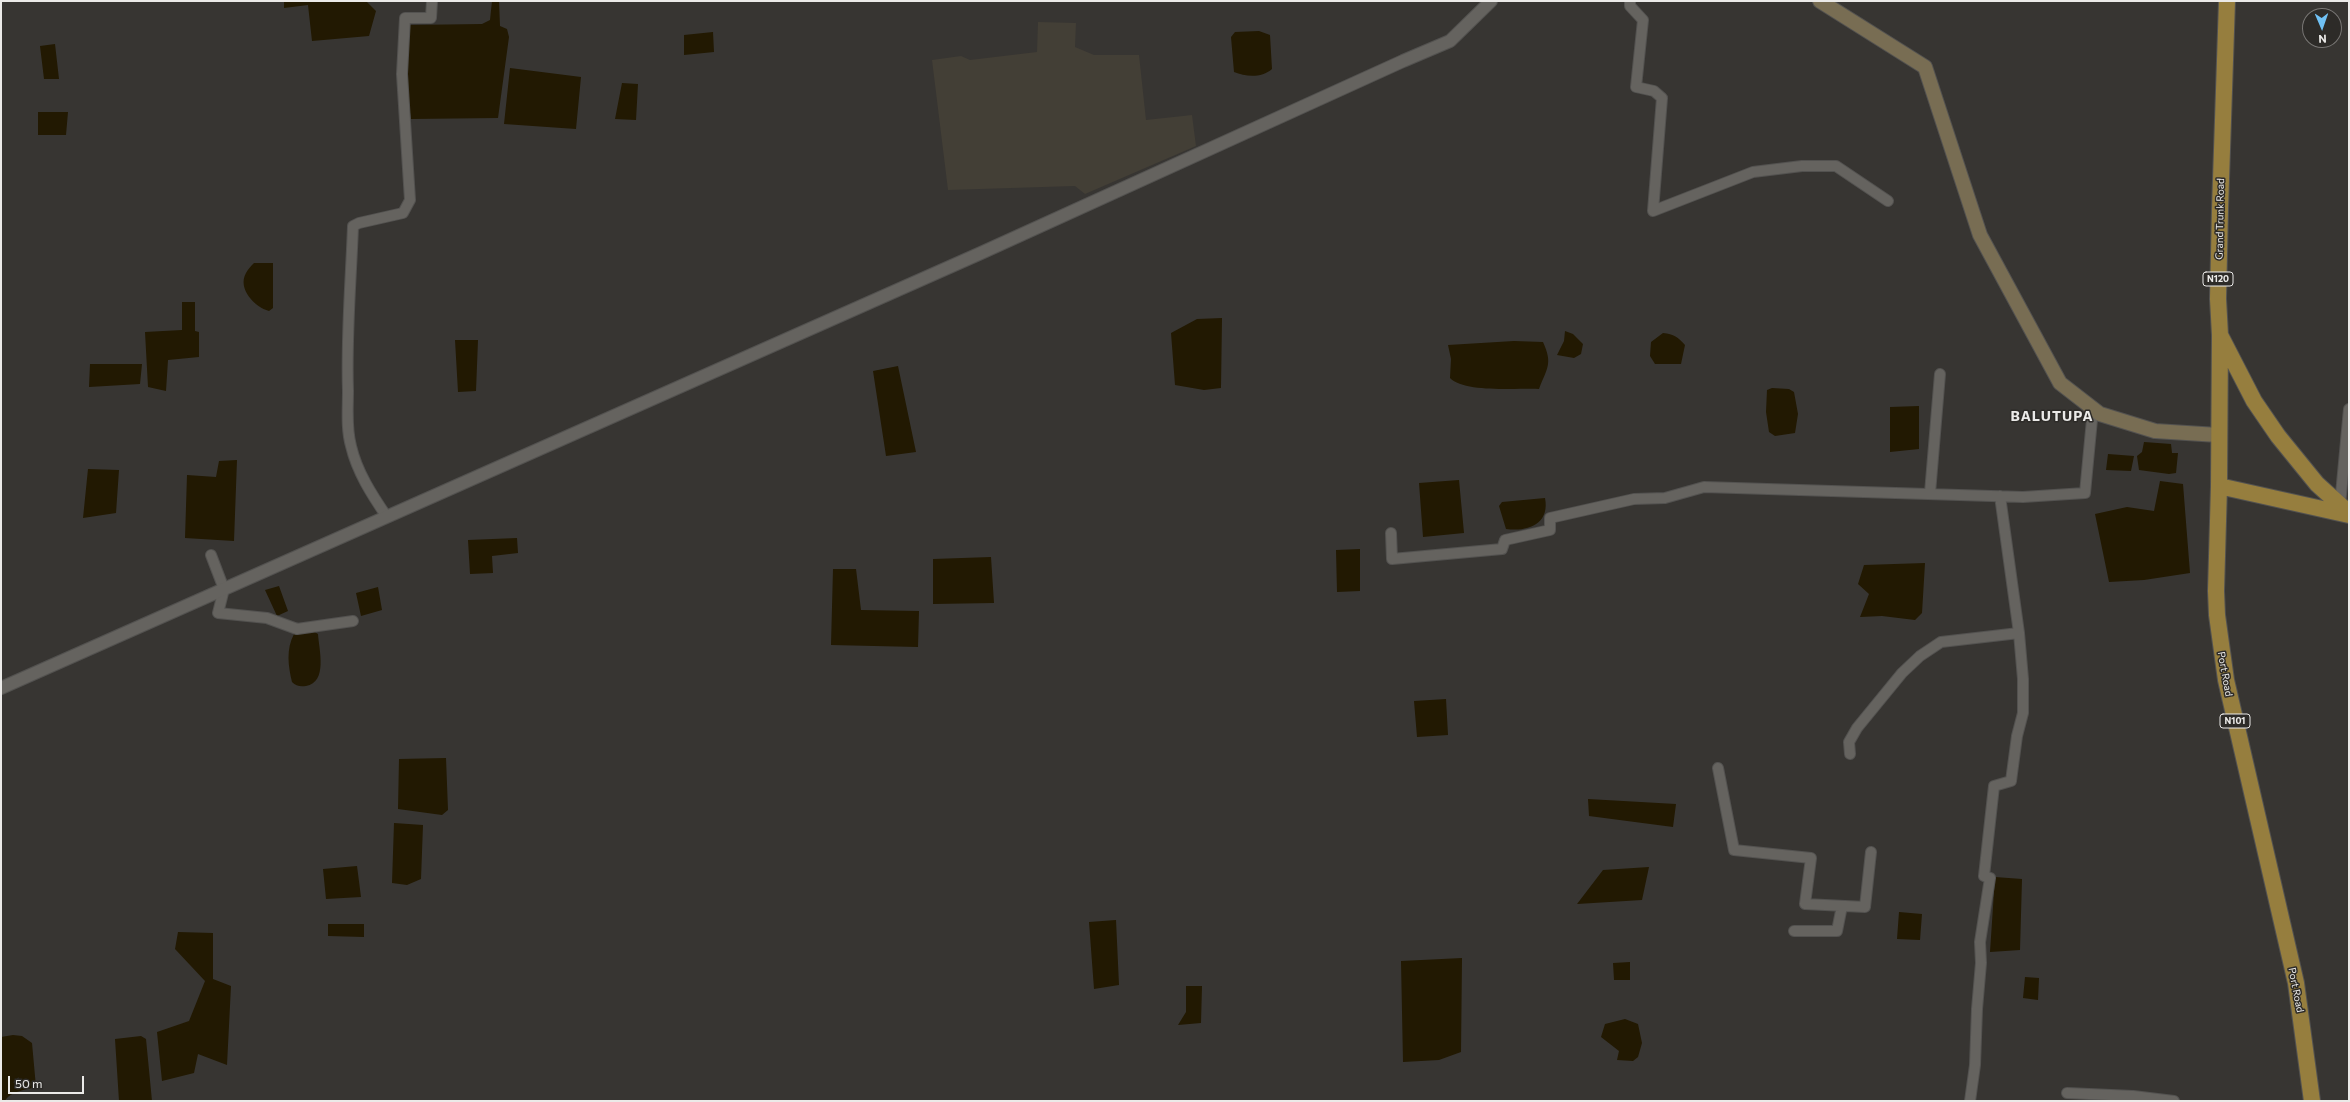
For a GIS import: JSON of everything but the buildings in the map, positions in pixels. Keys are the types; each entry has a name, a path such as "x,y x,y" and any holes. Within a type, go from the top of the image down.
{"highway":[{"name":"Grand Trunk Road","path":"2227,1 2218,298 2220,335 2254,401 2278,436 2317,484 2346,511"},
{"name":"Port Road","path":"2220,335 2218,435 2219,486 2216,591 2221,652 2226,680 2296,983 2312,1101"},
{"path":"2219,486 2346,511"}],"main road":[{"path":"1820,1 1925,67 1980,235 2060,384 2100,414 2155,431 2218,435"}],"street":[{"path":"386,517 356,462 351,446 348,421 347,358 353,226 359,223 403,213 410,200 402,74 405,18 432,18 432,1"},
{"path":"1,688 1450,41 1491,1"},
{"path":"1630,1 1630,6 1643,20 1636,87 1654,92 1662,98 1653,211 1753,172 1802,166 1836,166 1888,201"},
{"path":"1930,493 1940,374"},
{"path":"1391,533 1392,559 1502,549 1505,540 1550,530 1550,518 1634,499 1665,498 1704,487 2022,497 2085,493 2093,409"},
{"path":"2346,511 2349,409"},
{"path":"1970,1101 1975,1065 1981,963 1980,942 1990,878 1984,876 1994,786 2011,781 2017,736 2023,714 2019,633 2000,496"},
{"path":"211,555 224,589 218,614 267,618 297,629 353,621"},
{"path":"1850,754 1849,742 1857,728 1902,673 1931,648 1941,642 2019,633"},
{"path":"1718,768 1734,850 1811,858 1805,904 1865,907 1871,852"},
{"path":"1794,931 1837,931 1842,906"},
{"path":"2067,1093 2133,1096 2174,1101"}],"shaded area":[{"path":"284,1 366,1 376,11 369,36 312,41 308,5 284,8"},
{"path":"492,1 499,1 500,26 507,29 509,37 498,118 411,119 406,87 410,25 482,24 490,20"},
{"path":"1038,22 1076,23 1075,47 1094,55 1139,55 1146,120 1192,115 1196,146 1085,194 1075,186 948,190 932,60 961,56 970,60 1037,52"},
{"path":"1259,31 1270,35 1272,69 1264,74 1254,76 1234,72 1231,37 1235,32"},
{"path":"713,32 714,52 684,55 684,35"},
{"path":"55,44 59,79 44,79 40,46"},
{"path":"510,68 581,77 576,129 504,124"},
{"path":"622,83 638,84 636,120 615,119"},
{"path":"38,112 68,112 66,135 38,135"},
{"path":"254,263 273,263 273,308 269,311 258,306 253,301 244,285 244,279 247,272"},
{"path":"182,302 195,302 195,331 199,332 199,357 168,360 166,391 148,387 145,332 182,330"},
{"path":"1222,318 1221,388 1204,390 1175,385 1171,333 1197,319"},
{"path":"1565,331 1573,334 1583,344 1581,354 1574,358 1557,355 1564,341"},
{"path":"1663,333 1676,336 1685,345 1681,364 1655,364 1650,356 1651,342"},
{"path":"455,340 478,340 476,391 458,392"},
{"path":"1514,341 1543,342 1548,356 1548,366 1539,389 1479,388 1457,383 1450,378 1451,359 1448,345"},
{"path":"90,364 142,364 140,384 89,387"},
{"path":"898,366 916,452 886,456 873,371"},
{"path":"1772,388 1789,389 1794,392 1798,414 1795,433 1775,436 1769,432 1766,412 1767,390"},
{"path":"1919,406 1919,449 1890,452 1890,407"},
{"path":"2144,442 2171,444 2172,453 2178,453 2176,473 2169,474 2139,470 2137,456 2142,452"},
{"path":"2108,454 2134,456 2131,471 2106,470"},
{"path":"237,460 234,541 185,538 187,475 216,477 219,461"},
{"path":"88,469 119,470 116,513 83,518"},
{"path":"1459,480 1464,533 1423,537 1419,483"},
{"path":"2160,481 2183,484 2190,573 2144,580 2109,582 2095,514 2127,507 2154,511"},
{"path":"1545,498 1546,507 1544,514 1541,520 1536,524 1522,529 1506,529 1499,506 1502,502"},
{"path":"517,538 518,553 492,556 493,573 470,574 468,540"},
{"path":"1360,549 1360,591 1337,592 1336,550"},
{"path":"991,557 994,603 933,604 933,559"},
{"path":"1925,563 1922,613 1915,620 1882,616 1860,617 1869,594 1858,584 1864,565"},
{"path":"833,569 856,569 861,610 919,611 918,647 831,645"},
{"path":"279,586 288,611 277,616 265,590"},
{"path":"378,587 382,610 361,616 356,593"},
{"path":"313,631 318,634 321,664 320,672 313,683 306,686 298,686 292,682 288,658 291,640 294,634"},
{"path":"1446,699 1448,735 1417,737 1414,701"},
{"path":"446,758 448,810 442,815 398,809 399,759"},
{"path":"1588,799 1676,804 1673,827 1589,816"},
{"path":"394,823 423,825 421,879 407,885 392,883"},
{"path":"357,866 361,897 326,899 323,869"},
{"path":"1649,867 1642,900 1577,904 1603,870"},
{"path":"1995,877 2022,879 2020,950 1990,952"},
{"path":"1899,912 1922,914 1920,940 1897,939"},
{"path":"1116,920 1119,985 1094,989 1089,922"},
{"path":"328,924 364,924 364,937 328,936"},
{"path":"178,932 213,933 213,979 231,986 227,1065 198,1054 194,1073 162,1081 157,1032 189,1021 205,981 175,949"},
{"path":"1462,958 1461,1052 1439,1060 1403,1062 1401,961"},
{"path":"1630,962 1630,980 1614,980 1613,963"},
{"path":"2025,977 2039,978 2038,1000 2023,998"},
{"path":"1186,986 1202,986 1201,1023 1178,1025 1186,1012"},
{"path":"1625,1019 1638,1024 1642,1043 1638,1057 1633,1061 1617,1060 1619,1051 1601,1037 1605,1024"},
{"path":"13,1035 22,1036 32,1043 36,1087 14,1093 5,1101 1,1101 1,1037"},
{"path":"141,1036 146,1039 152,1101 119,1101 115,1039"}],"district":[{"name":"BALUTUPA","path":"2052,416"}]}
